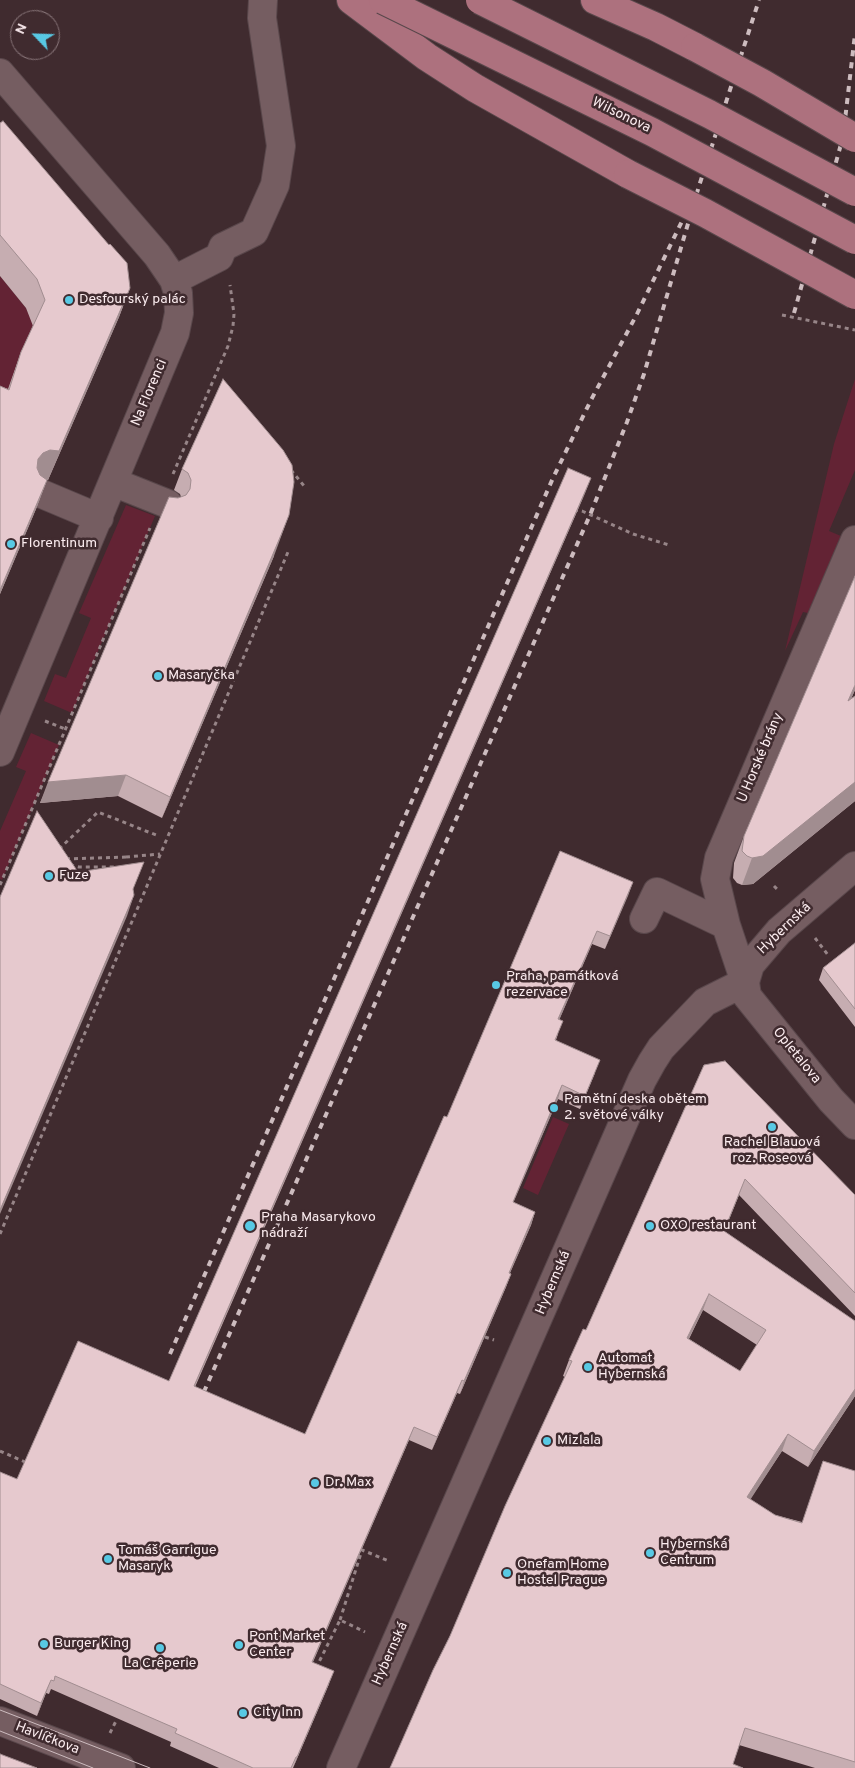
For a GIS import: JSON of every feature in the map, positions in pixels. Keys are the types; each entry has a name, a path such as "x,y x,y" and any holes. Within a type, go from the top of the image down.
{"main road":[{"path":"351,0 427,57 475,88 628,174 706,213 855,295"},
{"name":"Wilsonova","path":"383,0 652,132 855,240"},
{"path":"480,0 701,110 855,192"},
{"path":"595,0 656,27 695,47 762,83 855,138"}],"street":[{"path":"174,280 219,257 223,247 254,232 275,185 281,146 262,18 264,0"},
{"name":"Na Florenci","path":"0,73 157,255 174,280 178,293 179,313 175,333 0,752"},
{"path":"113,482 168,504"},
{"path":"42,494 99,518"},
{"name":"U Horské brány","path":"745,982 726,924 715,879 719,858 855,540"},
{"name":"Hybernská","path":"341,1768 642,1080 662,1048 705,1002 745,982 750,965 779,931 855,866"},
{"path":"644,919 657,892 726,924"},
{"name":"Opletalova","path":"745,982 747,996 831,1100 855,1125"},
{"name":"Havlíčkova","path":"0,1721 121,1768"}],"path":[{"path":"782,315 855,330"},
{"path":"212,384 219,391"},
{"path":"285,465 305,487"},
{"path":"573,510 582,511 633,534 669,545"},
{"path":"0,1234 288,552"},
{"path":"0,885 65,729 41,719"},
{"path":"55,853 98,812 156,835"},
{"path":"64,859 160,854"},
{"path":"10,863 19,862"},
{"path":"63,863 79,867 124,867"},
{"path":"485,1337 494,1340"},
{"path":"0,1451 26,1462"},
{"path":"316,1669 340,1620 362,1550 389,1561"},
{"path":"340,1620 365,1632"},
{"path":"109,1737 117,1718"}],"shaded area":[{"path":"0,276 26,308 35,329 11,381 0,412"},
{"path":"855,379 855,470 829,531 841,536 808,613 803,612 785,651 834,444"},
{"path":"126,505 155,516 72,713 44,701 55,674 66,678 91,618 79,613"},
{"path":"31,733 59,745 2,880 0,879 0,831 26,771 16,767"},
{"path":"553,1117 569,1124 538,1195 523,1188"}],"building":[{"name":"Desfourský palác","path":"3,121 109,245 127,263 130,288 59,451 50,450 43,453 38,459 37,468 40,475 47,480 0,590 0,386 9,390 21,352 45,300 37,279 0,235 0,123"},
{"name":"Masaryčka","path":"223,379 283,450 292,465 294,482 289,515 170,797 126,775 48,782 169,497 178,498 186,495 190,489 191,480 188,473 182,469"},
{"path":"568,468 591,478 194,1386 305,1434 444,1116 447,1117 560,851 633,882 610,936 597,931 558,1019 563,1021 555,1040 600,1060 585,1096 562,1085 513,1202 535,1212 509,1273 511,1274 437,1437 414,1427 312,1662 334,1671 291,1768 253,1768 175,1733 177,1729 55,1676 54,1681 51,1680 41,1703 0,1684 0,1472 17,1479 78,1341 169,1381"},
{"path":"855,576 855,685 848,701 855,696 855,782 763,856 752,858 742,851 744,836"},
{"path":"37,811 78,872 144,862 133,889 134,895 0,1210 0,897"},
{"path":"855,943 855,1009 823,968"},
{"path":"725,1061 855,1195 855,1293 745,1179 724,1231 855,1321 855,1389 814,1451 788,1434 747,1497 775,1515 802,1523 823,1461 855,1471 855,1762 745,1728 733,1764 743,1768 390,1768 450,1636 505,1506 572,1361 569,1360 583,1329 586,1330 704,1065","holes":["709,1294 766,1330 740,1371 687,1338"]},
{"path":"0,1754 37,1768 0,1768"}],"tram line":[{"path":"0,1710 150,1768"},
{"path":"0,1731 93,1768"}],"railway":[{"path":"199,1403 590,515 644,374 699,186 759,0"},
{"path":"794,313 843,137 855,34"},
{"path":"170,1354 553,478 591,400 637,314 685,215"}],"place":[{"name":"Desfourský palác","path":"69,300"},
{"name":"Florentinum","path":"11,544"},
{"name":"Masaryčka","path":"158,676"},
{"name":"Fuze","path":"49,876"},
{"name":"Praha, památková rezervace","path":"496,985"},
{"name":"Pamětní deska obětem 2. světové války","path":"554,1108"},
{"name":"Rachel Blauová roz. Roseová","path":"772,1127"},
{"name":"Praha Masarykovo nádraží","path":"250,1226"},
{"name":"OXO restaurant","path":"650,1226"},
{"name":"Automat Hybernská","path":"588,1367"},
{"name":"Mizlala","path":"547,1441"},
{"name":"Dr. Max","path":"315,1483"},
{"name":"Hybernská Centrum","path":"650,1553"},
{"name":"Tomáš Garrigue Masaryk","path":"108,1559"},
{"name":"Onefam Home Hostel Prague","path":"507,1573"},
{"name":"Burger King","path":"44,1644"},
{"name":"Pont Market Center","path":"239,1645"},
{"name":"La Crêperie","path":"160,1648"},
{"name":"City Inn","path":"243,1713"}]}
